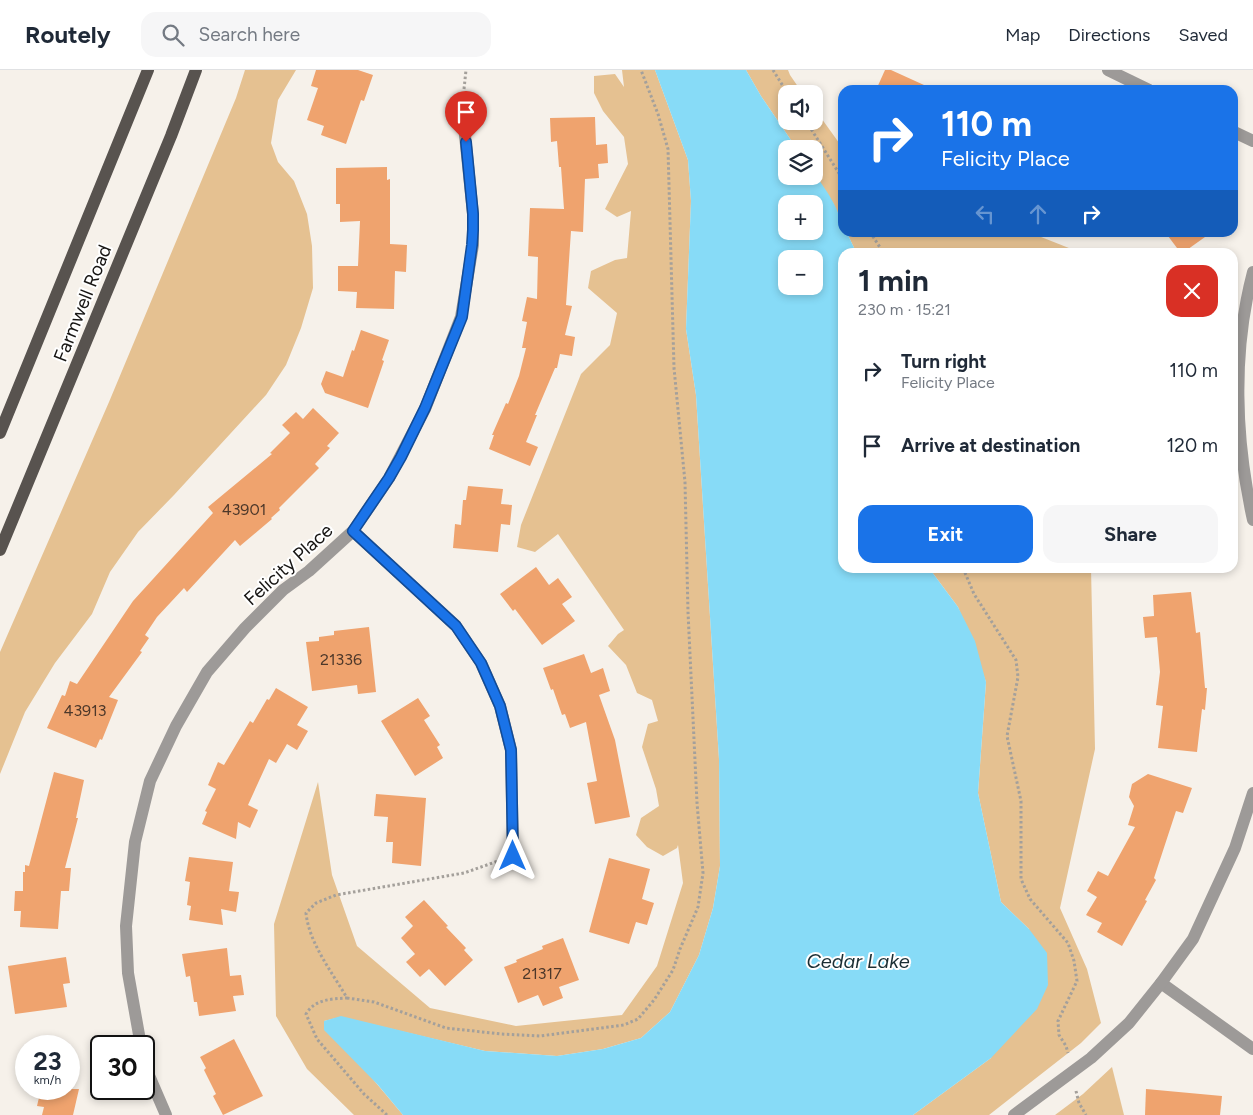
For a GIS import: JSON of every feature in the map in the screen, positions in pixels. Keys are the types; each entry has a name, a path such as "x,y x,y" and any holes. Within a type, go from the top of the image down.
{"main road":[{"name":"Farmwell Road","path":"0,433 148,70"},
{"name":"Farmwell Road","path":"0,550 171,136 196,70"}],"street":[{"path":"1108,70 1139,85"},
{"name":"Felicity Place","path":"139,1035 128,973 126,926 135,842 150,781 176,726 207,672 245,628 283,590 309,571 353,531 389,478 425,408 462,317 472,245 473,214 462,106"},
{"path":"1238,134 1253,141"},
{"path":"1253,272 1243,320 1238,385 1242,445 1253,520"},
{"path":"353,531 456,626 481,663 500,706 511,750 513,856"},
{"path":"1014,1115 1090,1058 1129,1024 1161,982 1197,931 1235,848 1253,793"},
{"path":"1161,982 1253,1049"},
{"path":"155,1090 166,1115"}],"path":[{"path":"387,1115 364,1094 317,1039 306,1014 311,1005 328,1000 347,998 374,1002 446,1028 501,1034 540,1036 624,1025 638,1019 654,1000 673,970 698,907 703,873 697,803 688,612 685,482 674,368 668,149 658,114 641,70"},
{"path":"773,70 782,85"},
{"path":"812,130 838,172"},
{"path":"873,237 880,248"},
{"path":"964,573 974,594 1016,660 1018,677 1007,736 1020,801 1020,880 1030,899 1068,944 1074,961 1077,982 1058,1021 1059,1035 1066,1046 1072,1071"},
{"path":"347,998 324,960 308,926 306,913 316,903 336,895 464,873 513,856"}],"shaded area":[{"path":"245,70 296,70 278,100 271,143 278,162 294,181 307,214 312,246 313,288 301,328 286,365 266,395 138,532 110,572 92,614 55,663 25,712 0,774 0,652 109,402 236,98"},
{"path":"622,70 655,70 688,160 691,201 686,329 696,395 719,759 720,866 713,908 699,955 670,1012 641,1038 603,1049 557,1056 485,1051 341,1017 324,1021 403,1115 354,1115 307,1069 276,1016 274,924 318,782 332,875 357,946 430,1008 516,1026 622,1015 657,966 683,883 678,845 677,848 663,856 647,847 636,835 641,818 659,806 656,789 642,747 648,724 658,721 652,700 637,693 626,665 608,646 624,630 558,534 535,552 517,547 521,525 581,374 610,345 617,313 588,288 591,271 615,260 627,258 631,211 617,217 605,209 628,164 624,137 603,111 594,93 594,76 615,74 624,87"},
{"path":"746,70 788,70 797,85 778,85 778,121"},
{"path":"823,121 838,141 838,214 822,185 823,140 791,140 784,130 823,130"},
{"path":"849,237 1041,237 1069,248 854,248"},
{"path":"933,573 1091,573 1095,749 1060,908 1087,969 1101,1023 1081,1043 989,1115 913,1115 991,1058 1029,929 1001,902 978,793 986,682 958,607"},
{"path":"1112,1067 1124,1115 1055,1115 1083,1094"}],"water":[{"name":"Cedar Lake","path":"655,70 746,70 778,121 778,130 784,130 791,140 778,140 778,185 822,185 838,214 838,237 849,237 854,248 838,248 838,573 933,573 958,607 975,641 986,682 978,793 1001,902 1029,929 1047,953 1048,985 1037,1009 991,1058 913,1115 403,1115 378,1085 324,1030 324,1021 341,1016 485,1051 557,1056 603,1049 641,1038 670,1012 699,955 713,908 720,866 719,759 696,395 686,329 691,201 688,160"}],"building":[{"path":"316,70 358,70 373,75 364,101 361,100 346,144 321,135 324,126 307,120 318,88 311,86"},
{"path":"885,70 891,70 924,85 878,85"},
{"path":"595,117 596,145 607,144 608,163 598,164 599,178 585,179 583,232 571,231 566,305 572,306 565,335 575,337 572,356 560,354 557,368 555,368 535,415 537,415 526,442 538,447 530,466 489,449 494,435 492,435 506,403 508,404 519,376 526,348 522,348 527,322 522,321 527,297 537,299 538,257 528,256 530,208 564,209 557,141 551,142 550,118"},
{"path":"387,167 387,180 390,179 390,244 407,245 406,272 395,271 394,309 356,308 357,292 338,291 338,266 358,266 360,221 340,222 340,204 336,204 336,168"},
{"path":"1169,237 1205,237 1190,248 1177,248"},
{"path":"361,330 389,340 368,408 325,393 321,384 326,371 343,377"},
{"path":"313,408 339,433 327,446 330,448 315,464 319,468 279,508 280,510 272,519 240,546 235,540 187,592 184,588 157,617 145,635 149,638 140,651 142,652 109,697 118,700 102,740 100,739 96,748 47,728 62,695 65,696 70,681 77,684 133,601 213,513 208,507 272,454 270,453 290,433 282,425 296,412 303,419"},
{"path":"468,486 503,489 501,504 512,505 510,525 501,524 498,552 453,548 455,524 461,525 463,500 466,500"},
{"path":"536,567 549,585 558,578 572,597 562,604 575,621 542,645 515,609 513,611 500,594"},
{"path":"1191,592 1196,633 1200,632 1205,688 1207,688 1205,710 1202,709 1197,752 1158,748 1163,706 1156,705 1160,672 1157,637 1145,638 1143,617 1154,616 1153,595"},
{"path":"369,627 376,692 358,694 357,685 312,691 306,642 319,641 319,637 334,635 334,631"},
{"path":"584,654 591,673 603,668 610,691 599,695 615,740 630,817 595,824 587,783 597,781 586,722 570,728 565,714 562,715 543,668"},
{"path":"276,688 308,707 297,725 308,731 297,750 287,744 276,763 269,759 248,805 258,810 250,828 238,822 236,839 202,824 207,812 205,811 216,789 208,785 218,762 224,765 250,721 253,723"},
{"path":"418,698 430,716 424,720 440,745 437,747 443,758 415,776 381,721"},
{"path":"54,772 84,780 76,818 78,818 65,868 71,868 69,891 61,891 58,929 20,927 21,911 14,911 15,891 23,891 23,872 25,872 25,865 29,866"},
{"path":"1148,774 1192,788 1183,813 1176,811 1154,878 1156,880 1145,900 1147,901 1122,946 1097,932 1102,923 1086,915 1097,897 1087,891 1098,871 1108,876 1135,827 1128,825 1134,806 1129,797 1132,784"},
{"path":"376,794 426,798 421,866 392,863 393,842 386,842 388,817 374,816"},
{"path":"189,857 233,862 229,891 239,892 236,912 221,909 223,925 189,920 191,906 187,905 190,882 185,881"},
{"path":"609,858 650,869 642,899 654,903 647,925 636,922 629,944 589,932"},
{"path":"424,900 466,948 464,950 473,960 445,986 429,969 420,977 406,962 415,954 401,938 413,926 405,917"},
{"path":"563,938 579,980 559,987 563,998 543,1006 538,995 518,1003 504,967 543,949 542,946"},
{"path":"227,948 230,976 241,975 244,995 233,996 236,1011 199,1016 197,1002 194,1002 190,976 186,977 182,954"},
{"path":"66,957 70,983 63,984 67,1007 15,1014 8,966"},
{"path":"234,1039 263,1096 223,1115 213,1096 216,1094 200,1057"},
{"path":"1146,1089 1222,1096 1220,1115 1145,1115"},
{"path":"38,1100 76,1100 73,1115 42,1115 44,1107 37,1106"}],"route":[{"path":"466,142 473,230 462,317 425,408 401,457 353,531 456,626 481,663 500,706 511,750 513,856"}]}
